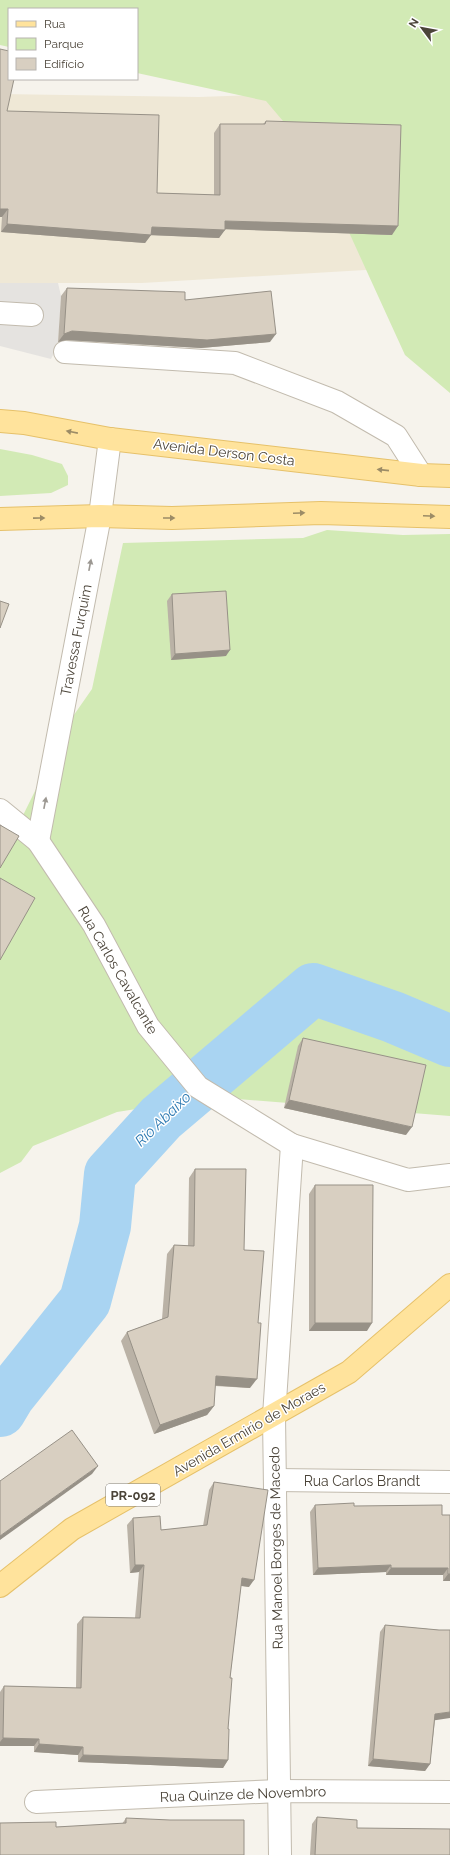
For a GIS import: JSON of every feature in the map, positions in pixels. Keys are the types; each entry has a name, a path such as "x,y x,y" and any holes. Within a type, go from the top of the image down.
{"main road":[{"name":"Avenida Derson Costa","path":"0,421 24,423 110,439 422,475 450,476"},
{"path":"0,519 100,516 172,518 321,513 450,517"},
{"name":"Avenida Ermirio de Moraes","path":"0,1586 72,1529 274,1416 349,1372 450,1285"}],"street":[{"path":"0,313 32,315"},
{"path":"65,352 235,363 337,402 396,436 422,475"},
{"name":"Travessa Furquim","path":"38,841 100,516 110,439"},
{"name":"Rua Carlos Cavalcante","path":"0,810 38,841 94,925 148,1026 198,1087 292,1146 408,1180 450,1175"},
{"name":"Rua Manoel Borges de Macedo","path":"280,1855 274,1416 292,1146"},
{"name":"Rua Carlos Brandt","path":"275,1480 450,1482"},
{"name":"Rua Quinze de Novembro","path":"36,1802 279,1791 450,1792"}],"shaded area":[{"path":"427,89 417,267 142,283 0,283 0,94 199,97"},
{"path":"0,283 58,283 61,296 58,345 51,359 0,346"}],"green space":[{"path":"0,0 450,0 450,393 405,355 316,160 266,101 138,73 138,8 8,8 8,47 0,45"},
{"path":"0,449 32,455 62,464 68,476 68,485 51,493 0,496"},
{"path":"327,530 403,535 450,534 450,1116 213,1097 117,1112 33,1146 21,1162 0,1173 0,862 69,722 92,689 123,543 303,538"}],"building":[{"path":"0,49 8,51 8,80 14,80 7,111 159,115 157,193 220,195 220,124 265,124 266,121 401,125 398,226 225,221 225,230 152,227 151,235 7,224 8,209 0,209"},
{"path":"67,288 185,292 185,300 271,291 276,334 207,340 72,331 64,334"},
{"path":"226,591 230,650 175,654 172,594"},
{"path":"0,601 9,604 0,628"},
{"path":"0,825 19,836 0,868"},
{"path":"0,878 35,898 0,960"},
{"path":"303,1038 426,1065 412,1127 289,1100"},
{"path":"195,1169 246,1169 244,1250 264,1251 258,1323 261,1323 257,1379 216,1376 214,1406 160,1425 127,1332 168,1317 174,1245 194,1246"},
{"path":"315,1185 373,1185 372,1323 315,1323"},
{"path":"72,1430 98,1466 0,1536 0,1481"},
{"path":"214,1482 268,1490 254,1580 242,1578 230,1678 232,1678 228,1729 228,1760 83,1755 83,1747 39,1744 39,1739 3,1738 4,1686 81,1688 83,1617 140,1618 144,1565 135,1565 133,1518 160,1516 161,1530 207,1525"},
{"path":"354,1503 354,1506 442,1505 442,1515 450,1515 450,1574 448,1574 448,1568 391,1568 391,1565 318,1568 315,1505"},
{"path":"385,1625 450,1630 450,1712 435,1714 430,1764 373,1759"},
{"path":"317,1817 357,1820 357,1828 450,1829 450,1855 315,1855"},
{"path":"126,1818 170,1820 244,1820 244,1855 0,1855 0,1823 56,1822 56,1827 126,1823"}],"waterway":[{"name":"Rio Abaixo","path":"0,1411 9,1396 85,1301 105,1226 110,1174 161,1118 313,989 393,1017 450,1041"}]}
